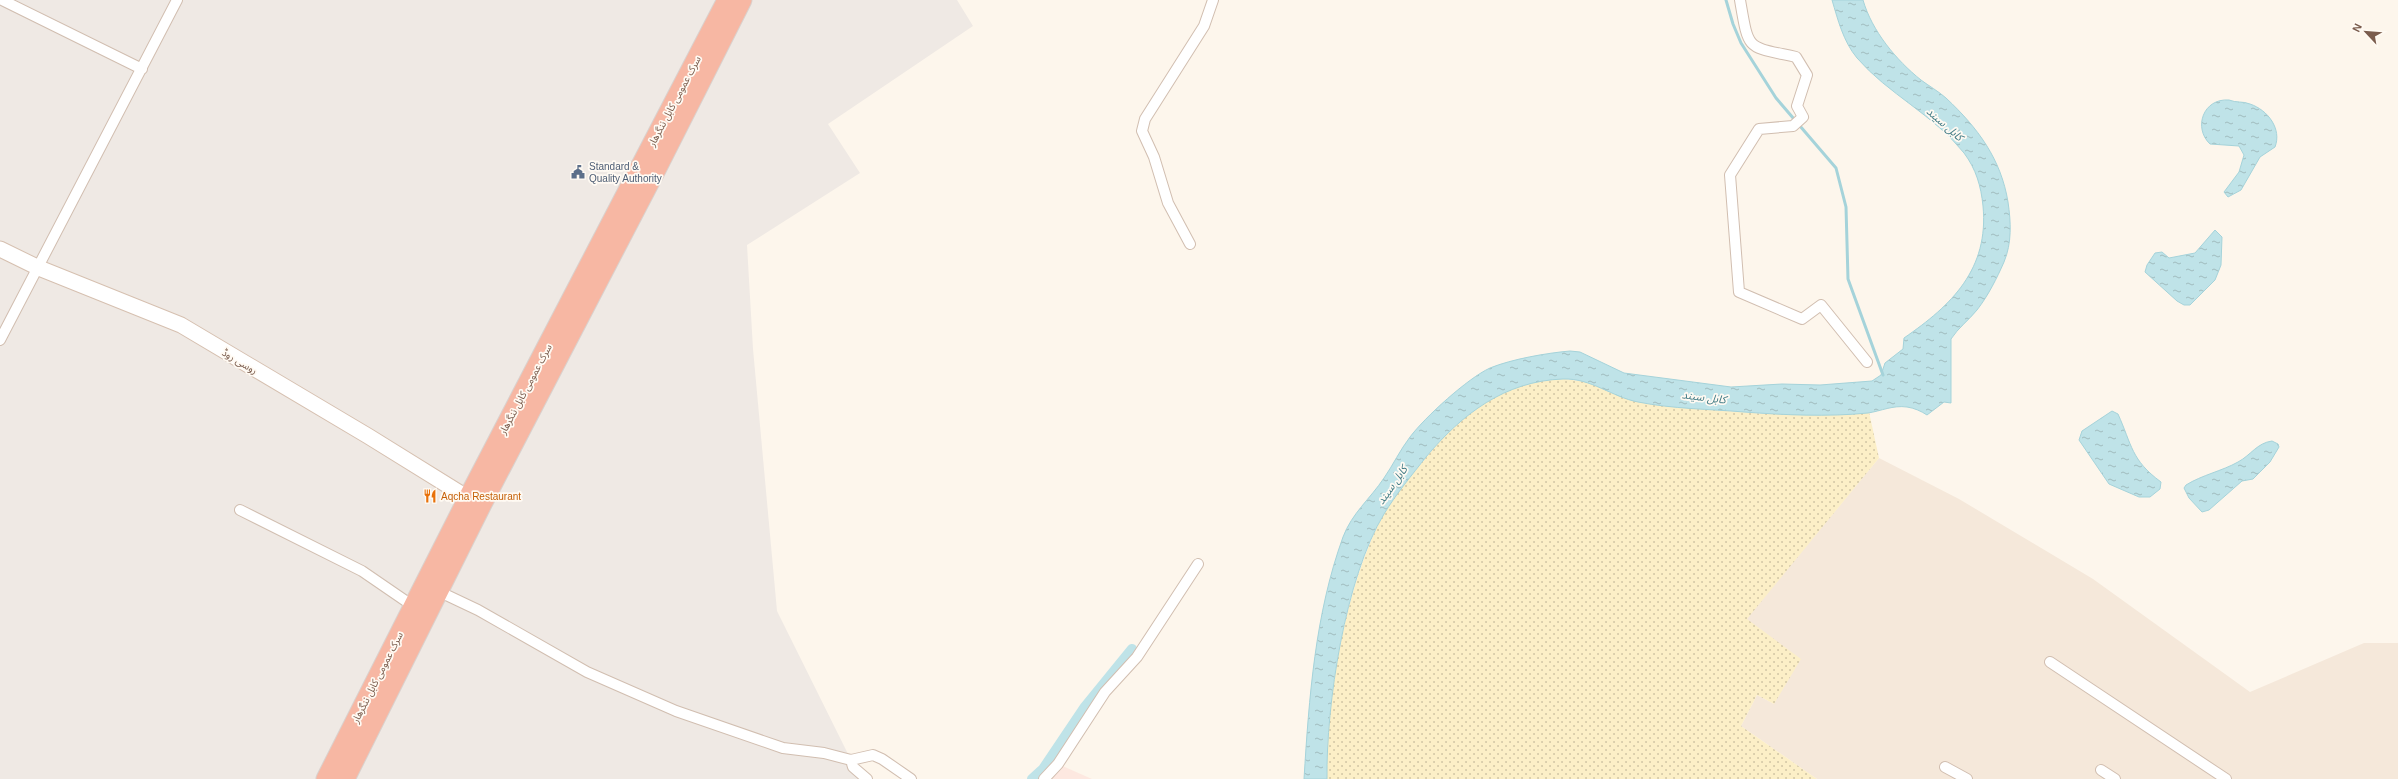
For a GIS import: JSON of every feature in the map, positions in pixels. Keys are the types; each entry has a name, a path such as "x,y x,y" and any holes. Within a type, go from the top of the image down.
{"highway":[{"name":"سرک عمومی کابل ننگرهار","path":"326,779 412,606 727,0"},
{"name":"سرک عمومی کابل ننگرهار","path":"345,779 440,592 485,499 658,168 742,0"}],"main road":[{"name":"روسی روڈ","path":"0,249 39,268 181,325 368,436 468,498"}],"street":[{"path":"2,0 142,69"},
{"path":"0,340 39,268 177,0"},
{"path":"1190,244 1168,203 1154,157 1142,131 1145,119 1204,26 1213,0"},
{"path":"1740,0 1747,37 1756,49 1796,57 1807,75 1797,106 1803,117 1793,126 1759,129 1730,175 1739,292 1802,319 1821,305 1866,362"},
{"path":"240,510 362,571 412,606"},
{"path":"1044,779 1058,764 1105,692 1137,657 1198,564"},
{"path":"440,592 478,610 586,672 669,708 783,748 824,754 851,760 862,756 873,755 882,759 910,779"},
{"path":"2050,662 2226,779"},
{"path":"851,760 853,767 867,779"},
{"path":"1945,767 1967,779"},
{"path":"2101,770 2115,779"}],"shaded area":[{"path":"0,0 957,0 973,26 828,124 860,173 747,245 753,349 777,611 851,760 867,779 0,779"},
{"path":"1879,458 1959,499 2093,579 2250,692 2364,643 2398,643 2398,779 1817,779 1741,726 1757,695 1774,704 1746,619"},
{"path":"1058,764 1092,779 1044,779"}],"sand":[{"path":"1565,379 1587,382 1625,398 1657,405 1766,414 1869,412 1879,458 1747,619 1801,659 1774,704 1757,695 1741,726 1817,779 1327,779 1330,714 1340,644 1348,609 1358,576 1370,544 1387,508 1402,487 1443,438 1453,428 1486,402 1499,394 1518,386 1538,381"}],"water":[{"name":"کابل سيند","path":"1832,0 1863,0 1872,23 1894,54 1921,80 1940,93 1958,109 1978,133 1994,158 2005,186 2010,217 2010,240 2007,255 1985,299 1951,339 1951,403 1944,402 1927,415 1910,407 1892,407 1868,413 1837,415 1759,413 1678,407 1638,402 1628,400 1583,381 1563,379 1542,381 1522,386 1504,393 1486,403 1454,427 1426,457 1384,514 1370,541 1358,572 1340,643 1330,715 1327,779 1304,779 1308,718 1315,656 1333,566 1343,537 1356,513 1379,486 1410,437 1436,409 1470,380 1490,368 1519,359 1570,351 1580,352 1624,373 1731,387 1782,384 1820,385 1872,381 1881,375 1885,363 1903,349 1904,338 1937,312 1952,298 1964,283 1973,267 1980,249 1983,228 1982,199 1975,172 1964,153 1952,139 1883,83 1857,58 1848,45"},
{"path":"2229,100 2247,103 2257,107 2268,115 2275,127 2277,140 2275,147 2260,157 2241,190 2228,197 2224,192 2239,172 2244,155 2239,146 2210,144 2202,130 2202,123 2203,115 2207,109 2220,101"},
{"path":"2215,230 2222,237 2221,265 2215,280 2190,305 2184,305 2177,301 2145,272 2147,265 2155,253 2162,252 2169,258 2195,253"},
{"path":"2112,411 2118,414 2138,459 2151,474 2161,482 2160,489 2150,497 2139,497 2109,484 2079,440 2082,431"},
{"path":"2272,441 2278,444 2279,447 2270,462 2253,479 2242,481 2209,510 2202,512 2189,498 2184,488 2186,485 2199,478 2232,465 2243,459 2262,444"}],"waterway":[{"path":"1726,0 1733,24 1741,43 1776,98 1836,168 1846,207 1848,279 1883,375"},
{"path":"1032,779 1043,769 1084,708 1132,649"}],"place":[{"name":"Standard & Quality Authority","path":"578,172"},
{"name":"Aqcha Restaurant","path":"430,496"}]}
